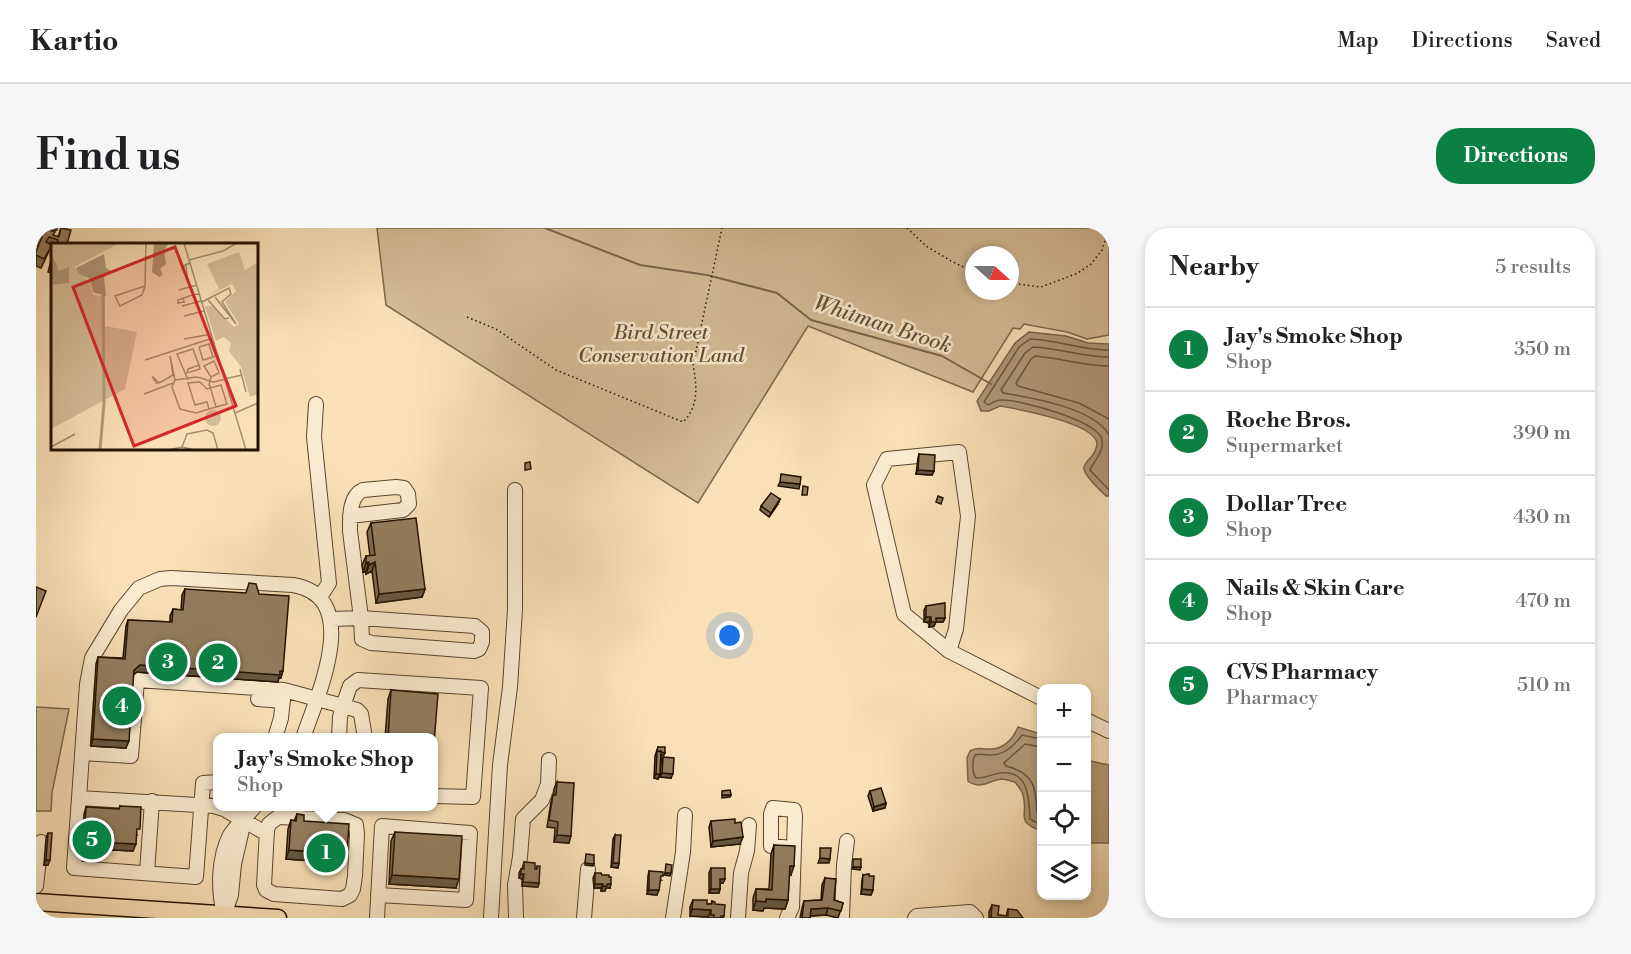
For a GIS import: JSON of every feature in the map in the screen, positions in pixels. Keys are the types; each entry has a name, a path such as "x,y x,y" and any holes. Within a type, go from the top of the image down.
{"main road":[{"path":"36,902 278,918"}],"street":[{"path":"316,404 314,437 329,575 329,583 317,595"},
{"path":"949,651 956,629 968,516 959,452 887,459 874,485 904,614 949,651 1037,696"},
{"path":"491,918 500,765 508,712 513,631 515,490"},
{"path":"331,619 361,618 476,626 482,632 482,642 479,649 474,651 371,643 363,639 361,618 350,531 350,516"},
{"path":"213,782 203,783 196,877 74,868 87,684 92,658 121,610 139,588 160,579 171,578 293,585 317,595 328,608 331,619 330,652 305,733"},
{"path":"340,733 343,706 351,684 361,679 481,688 473,797 438,796"},
{"path":"82,753 131,756 137,680 316,698 357,710 362,714 364,733"},
{"path":"258,699 283,696"},
{"path":"276,733 281,718 283,696"},
{"path":"1091,722 1109,731"},
{"path":"516,918 515,885 523,819 542,800 548,784 549,760"},
{"path":"79,798 213,807"},
{"path":"147,873 152,801"},
{"path":"227,811 244,820 269,827"},
{"path":"224,916 219,893 222,861 231,833 252,811"},
{"path":"673,918 683,852 685,815"},
{"path":"280,816 316,821 351,822 357,828 355,876 352,891 344,898 270,893 264,885 269,827 280,816"},
{"path":"738,918 741,873 747,851 749,825"},
{"path":"377,918 378,895 382,826 470,833 466,900 378,895"},
{"path":"842,918 847,841"},
{"path":"36,886 41,842"},
{"path":"787,918 792,907 794,849"},
{"path":"584,918 588,869"},
{"path":"915,918 970,912 976,918"}],"path":[{"path":"467,317 496,329 556,370 683,422 690,415 698,388 693,365 722,228"},
{"path":"907,228 926,246 965,268"},
{"path":"1019,284 1041,287 1078,273 1091,264 1102,250 1108,232 1105,228"}],"green space":[{"name":"Bird Street Conservation Land","path":"377,228 1109,228 1109,335 1087,339 1067,332 1024,324 1020,329 1013,328 973,392 808,326 698,503 386,305"},
{"path":"36,707 69,709 52,793 51,811 36,811"}],"water":[{"path":"1029,332 1066,336 1088,343 1109,344 1109,496 1106,496 1096,486 1084,470 1085,464 1096,450 1097,443 1093,436 1083,429 1054,418 1000,406 989,411 981,411 977,401 1015,343"},
{"path":"1018,727 1037,733 1037,829 1025,821 1023,795 1015,782 1001,779 976,785 968,781 967,758 970,751 999,748 1013,736"},
{"path":"1091,761 1109,765 1109,843 1091,843"}],"building":[{"path":"36,228 57,228 52,231 55,232 53,235 59,237 61,228 71,230 67,243 57,243 58,240 49,237 46,242 51,247 44,259 36,255 42,237 38,235 36,237"},
{"path":"919,454 935,455 934,471 918,470"},
{"path":"530,462 531,469 525,470 525,463"},
{"path":"781,474 801,477 800,484 780,482"},
{"path":"803,486 808,487 807,495 802,495"},
{"path":"771,493 780,499 771,513 761,506"},
{"path":"938,496 943,498 941,504 936,502"},
{"path":"416,518 425,589 379,594 375,562 369,565 369,562 366,563 366,556 375,555 371,523"},
{"path":"249,583 256,584 259,594 289,596 283,671 280,671 280,675 140,665 134,670 129,741 93,739 98,657 125,659 128,620 172,622 173,609 183,610 185,589 246,593"},
{"path":"36,587 46,591 36,617"},
{"path":"945,603 945,618 936,618 936,622 931,622 931,617 926,617 926,606"},
{"path":"391,690 438,694 435,733 388,733"},
{"path":"658,747 665,747 665,753 657,751"},
{"path":"657,751 661,751 660,774 656,774"},
{"path":"663,757 674,758 673,774 662,773"},
{"path":"557,782 574,783 571,836 557,835 558,822 549,820"},
{"path":"881,788 886,803 874,807 870,791"},
{"path":"730,790 731,795 722,795 722,791"},
{"path":"120,806 141,807 140,829 137,829 136,844 95,842 95,850 87,850 88,841 84,841 86,807 119,809"},
{"path":"297,814 304,815 304,821 349,824 347,854 289,850 291,820 296,821"},
{"path":"735,819 735,823 741,822 743,837 713,841 711,821"},
{"path":"395,832 462,836 459,879 392,875"},
{"path":"48,833 52,833 50,860 46,860"},
{"path":"615,835 621,835 619,863 613,863"},
{"path":"774,845 795,846 794,866 790,866 788,900 756,901 756,889 772,890"},
{"path":"820,848 831,848 830,859 820,858"},
{"path":"586,854 594,855 594,864 585,863"},
{"path":"853,859 861,859 861,867 853,867"},
{"path":"524,862 535,863 535,869 540,866 539,883 523,882 524,874 521,874 521,869 524,869"},
{"path":"666,864 672,865 671,873 665,873"},
{"path":"711,868 725,868 725,879 720,879 720,889 711,889"},
{"path":"649,871 663,872 659,890 649,890"},
{"path":"595,873 609,875 611,884 603,886 603,884 595,884"},
{"path":"869,874 869,876 874,876 873,890 862,889 863,875"},
{"path":"825,878 836,879 834,900 843,903 841,911 828,908 811,909 810,918 802,918 804,901 822,900"},
{"path":"693,900 707,900 707,904 712,904 712,901 715,904 725,905 724,916 714,918 711,910 692,909"},
{"path":"992,905 999,906 998,915 1008,916 1008,909 1017,910 1023,918 991,918"}],"waterway":[{"name":"Whitman Brook","path":"545,228 640,265 707,275 777,293 811,320 942,356 991,384"}],"place":[{"name":"Dollar Tree","path":"168,662"},
{"name":"Roche Bros.","path":"218,663"},
{"name":"Nails & Skin Care","path":"122,706"},
{"name":"CVS Pharmacy","path":"92,840"},
{"name":"Jay's Smoke Shop","path":"326,853"}]}
